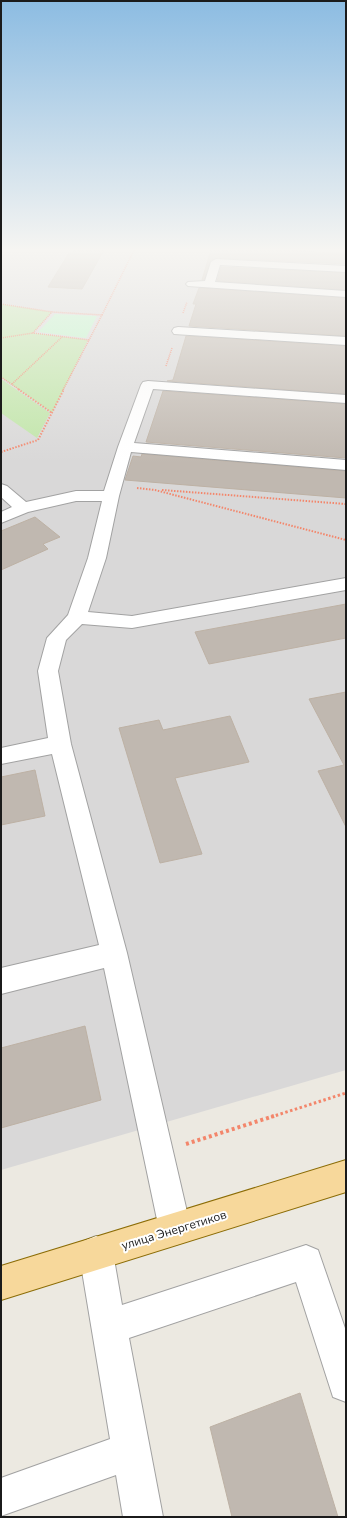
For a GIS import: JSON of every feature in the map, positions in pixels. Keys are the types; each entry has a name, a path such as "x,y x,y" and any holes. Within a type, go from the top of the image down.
{"main road":[{"name":"улица Энергетиков","path":"1,1283 346,1176"}],"lane":[{"path":"178,331 346,342"},
{"path":"175,1229 114,954 60,744 48,671 56,638 78,617 97,558 125,447 148,385 346,399"},
{"path":"125,447 346,465"},
{"path":"1,489 23,508"},
{"path":"1,518 23,508 76,496 113,491"},
{"path":"78,617 132,622 346,584"},
{"path":"1,756 60,744"},
{"path":"1,981 114,954"},
{"path":"96,1253 143,1517"},
{"path":"109,1327 306,1262 346,1384"},
{"path":"1,1497 131,1451"}],"path":[{"path":"33,333 44,321"},
{"path":"1,452 38,440 99,321"},
{"path":"1,338 33,333 89,340"},
{"path":"12,384 62,337"},
{"path":"1,377 52,413"},
{"path":"155,490 346,540"},
{"path":"113,491 155,490 346,504"},
{"path":"158,1153 346,1093"}],"shaded area":[{"path":"1,321 346,321 346,1070 1,1170"}],"green space":[{"path":"1,321 44,321 33,333 88,340 52,413 1,377"},
{"path":"49,321 95,321 86,338 38,332"},
{"path":"1,379 50,413 37,438 1,413"}],"building":[{"path":"191,321 346,321 346,336 189,326"},
{"path":"186,336 346,346 346,394 167,381 173,380"},
{"path":"163,391 346,404 346,458 146,442"},
{"path":"142,454 346,471 346,498 125,480 133,456 141,457"},
{"path":"35,517 60,537 43,544 48,549 1,570 1,531"},
{"path":"346,604 346,638 209,664 195,632"},
{"path":"346,692 346,827 318,771 344,765 309,699"},
{"path":"230,716 249,762 175,778 202,854 160,863 119,728 159,720 163,730"},
{"path":"35,770 45,816 1,825 1,777"},
{"path":"85,1026 101,1100 1,1128 1,1048"},
{"path":"300,1393 338,1517 232,1517 210,1427"}]}
